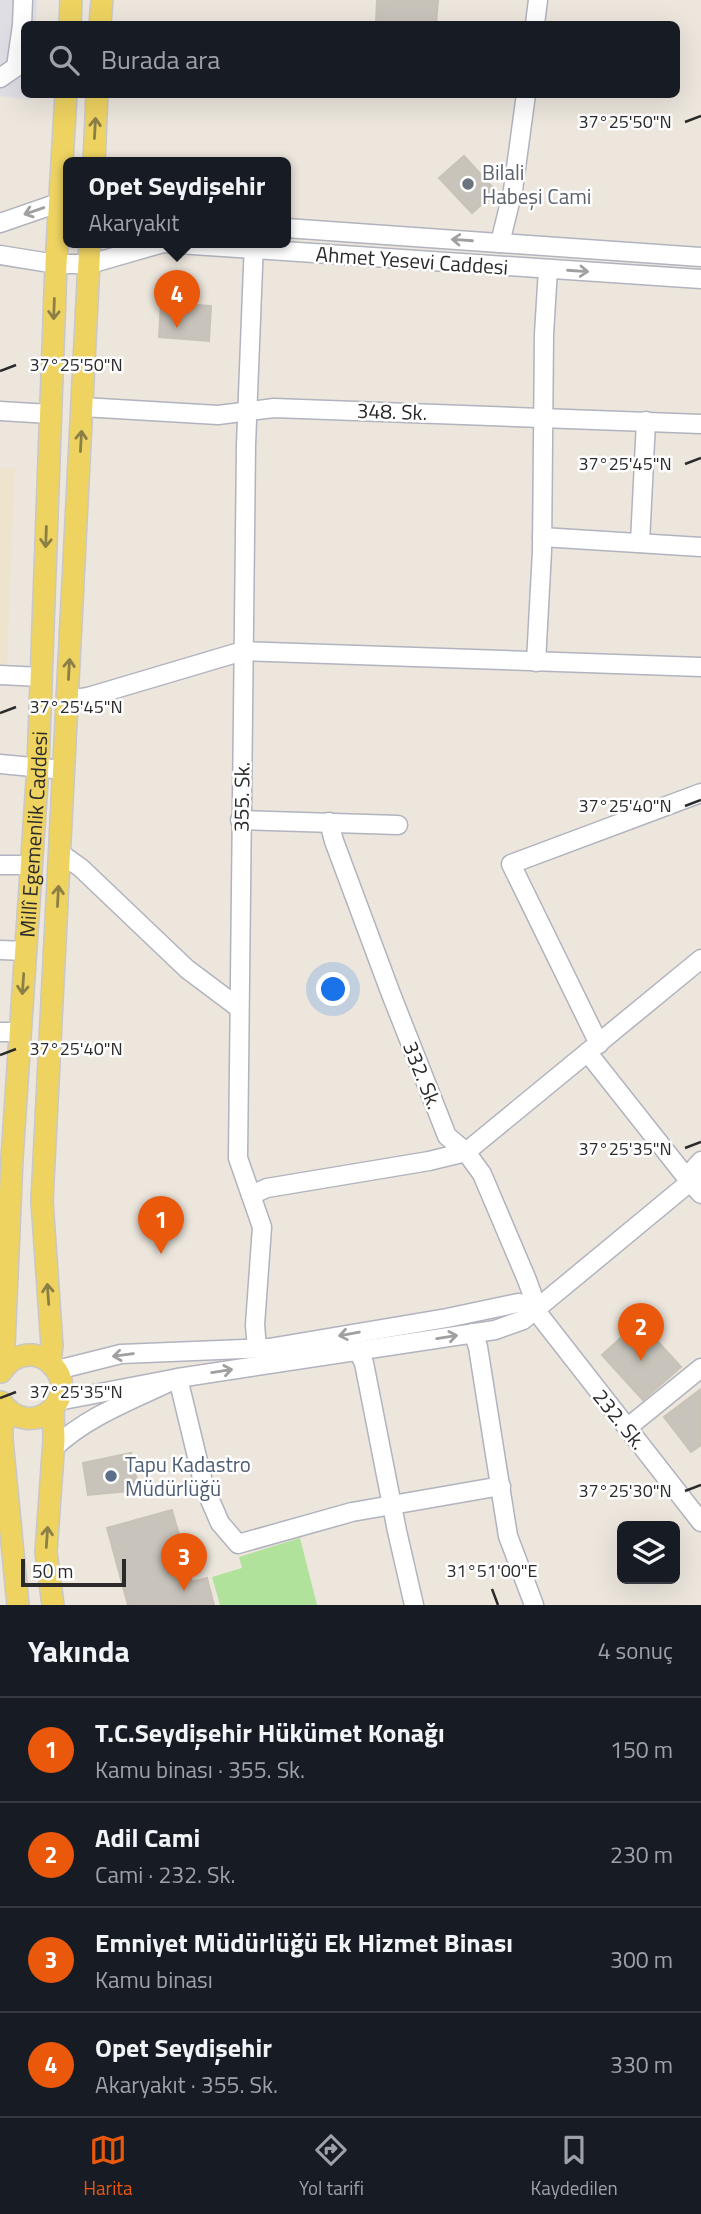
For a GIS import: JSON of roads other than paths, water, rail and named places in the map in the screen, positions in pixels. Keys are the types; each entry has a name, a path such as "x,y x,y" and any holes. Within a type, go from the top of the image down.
{"main road":[{"path":"70,21 71,0"},
{"path":"100,21 102,0"},
{"name":"Millî Egemenlik Caddesi","path":"65,157 66,98"},
{"path":"94,157 97,98"},
{"name":"Millî Egemenlik Caddesi","path":"3,1368 10,1032 26,951 38,766 56,264 63,216"},
{"name":"Millî Egemenlik Caddesi","path":"53,1605 46,1552 56,1405 61,1391 61,1380 54,1366 43,1201 90,248"},
{"path":"3,1368 20,1356 31,1355 41,1357 54,1366"},
{"path":"4,1405 19,1417 28,1419 46,1415 56,1405"},
{"path":"4,1405 2,1440 7,1569 18,1605"}],"street":[{"path":"22,21 23,0"},
{"path":"535,21 538,0"},
{"path":"0,78 16,67 21,32"},
{"path":"500,243 513,190 525,98"},
{"path":"0,223 63,203"},
{"name":"Ahmet Yesevi Caddesi","path":"291,229 701,257"},
{"name":"Ahmet Yesevi Caddesi","path":"0,255 56,264 90,264 146,248"},
{"name":"355. Sk.","path":"253,248 246,445 238,1158 262,1227 255,1325 257,1348"},
{"name":"Ahmet Yesevi Caddesi","path":"279,248 701,279"},
{"path":"536,662 542,537 544,334 548,269"},
{"name":"348. Sk.","path":"83,407 218,415 274,408 701,424"},
{"path":"0,411 50,414"},
{"path":"640,543 646,421"},
{"path":"542,537 701,547"},
{"path":"68,700 88,697 243,651 701,667"},
{"path":"0,675 41,677"},
{"path":"0,764 64,770"},
{"path":"697,1185 594,1048 511,864 701,793"},
{"path":"240,820 398,825"},
{"name":"332. Sk.","path":"329,822 391,994 447,1136 466,1152 482,1174 538,1311"},
{"path":"60,853 81,868 187,969 239,1008"},
{"path":"0,865 31,865"},
{"path":"0,950 26,951"},
{"path":"251,1195 267,1188 429,1161 466,1152 701,958"},
{"path":"697,1185 692,1171 701,1161"},
{"path":"56,1405 178,1378 495,1330 523,1320 538,1311 697,1185"},
{"path":"54,1366 121,1354 257,1348 433,1320 518,1303 538,1311"},
{"name":"232. Sk.","path":"538,1311 701,1522"},
{"path":"473,1333 478,1347 508,1536 534,1605"},
{"path":"358,1350 364,1363 391,1505 414,1605"},
{"path":"627,1428 701,1368"},
{"path":"178,1378 204,1486 220,1523 238,1544 352,1512 501,1486"},
{"path":"53,1449 68,1434 121,1404 178,1378"}],"place":[{"name":"Bilali Habeşi Cami","path":"468,184"},
{"name":"Opet Seydişehir","path":"177,328"},
{"name":"T.C.Seydişehir Hükümet Konağı","path":"161,1254"},
{"name":"Adil Cami","path":"641,1361"},
{"name":"Tapu Kadastro Müdürlüğü","path":"111,1476"},
{"name":"Emniyet Müdürlüğü Ek Hizmet Binası","path":"184,1591"}]}
